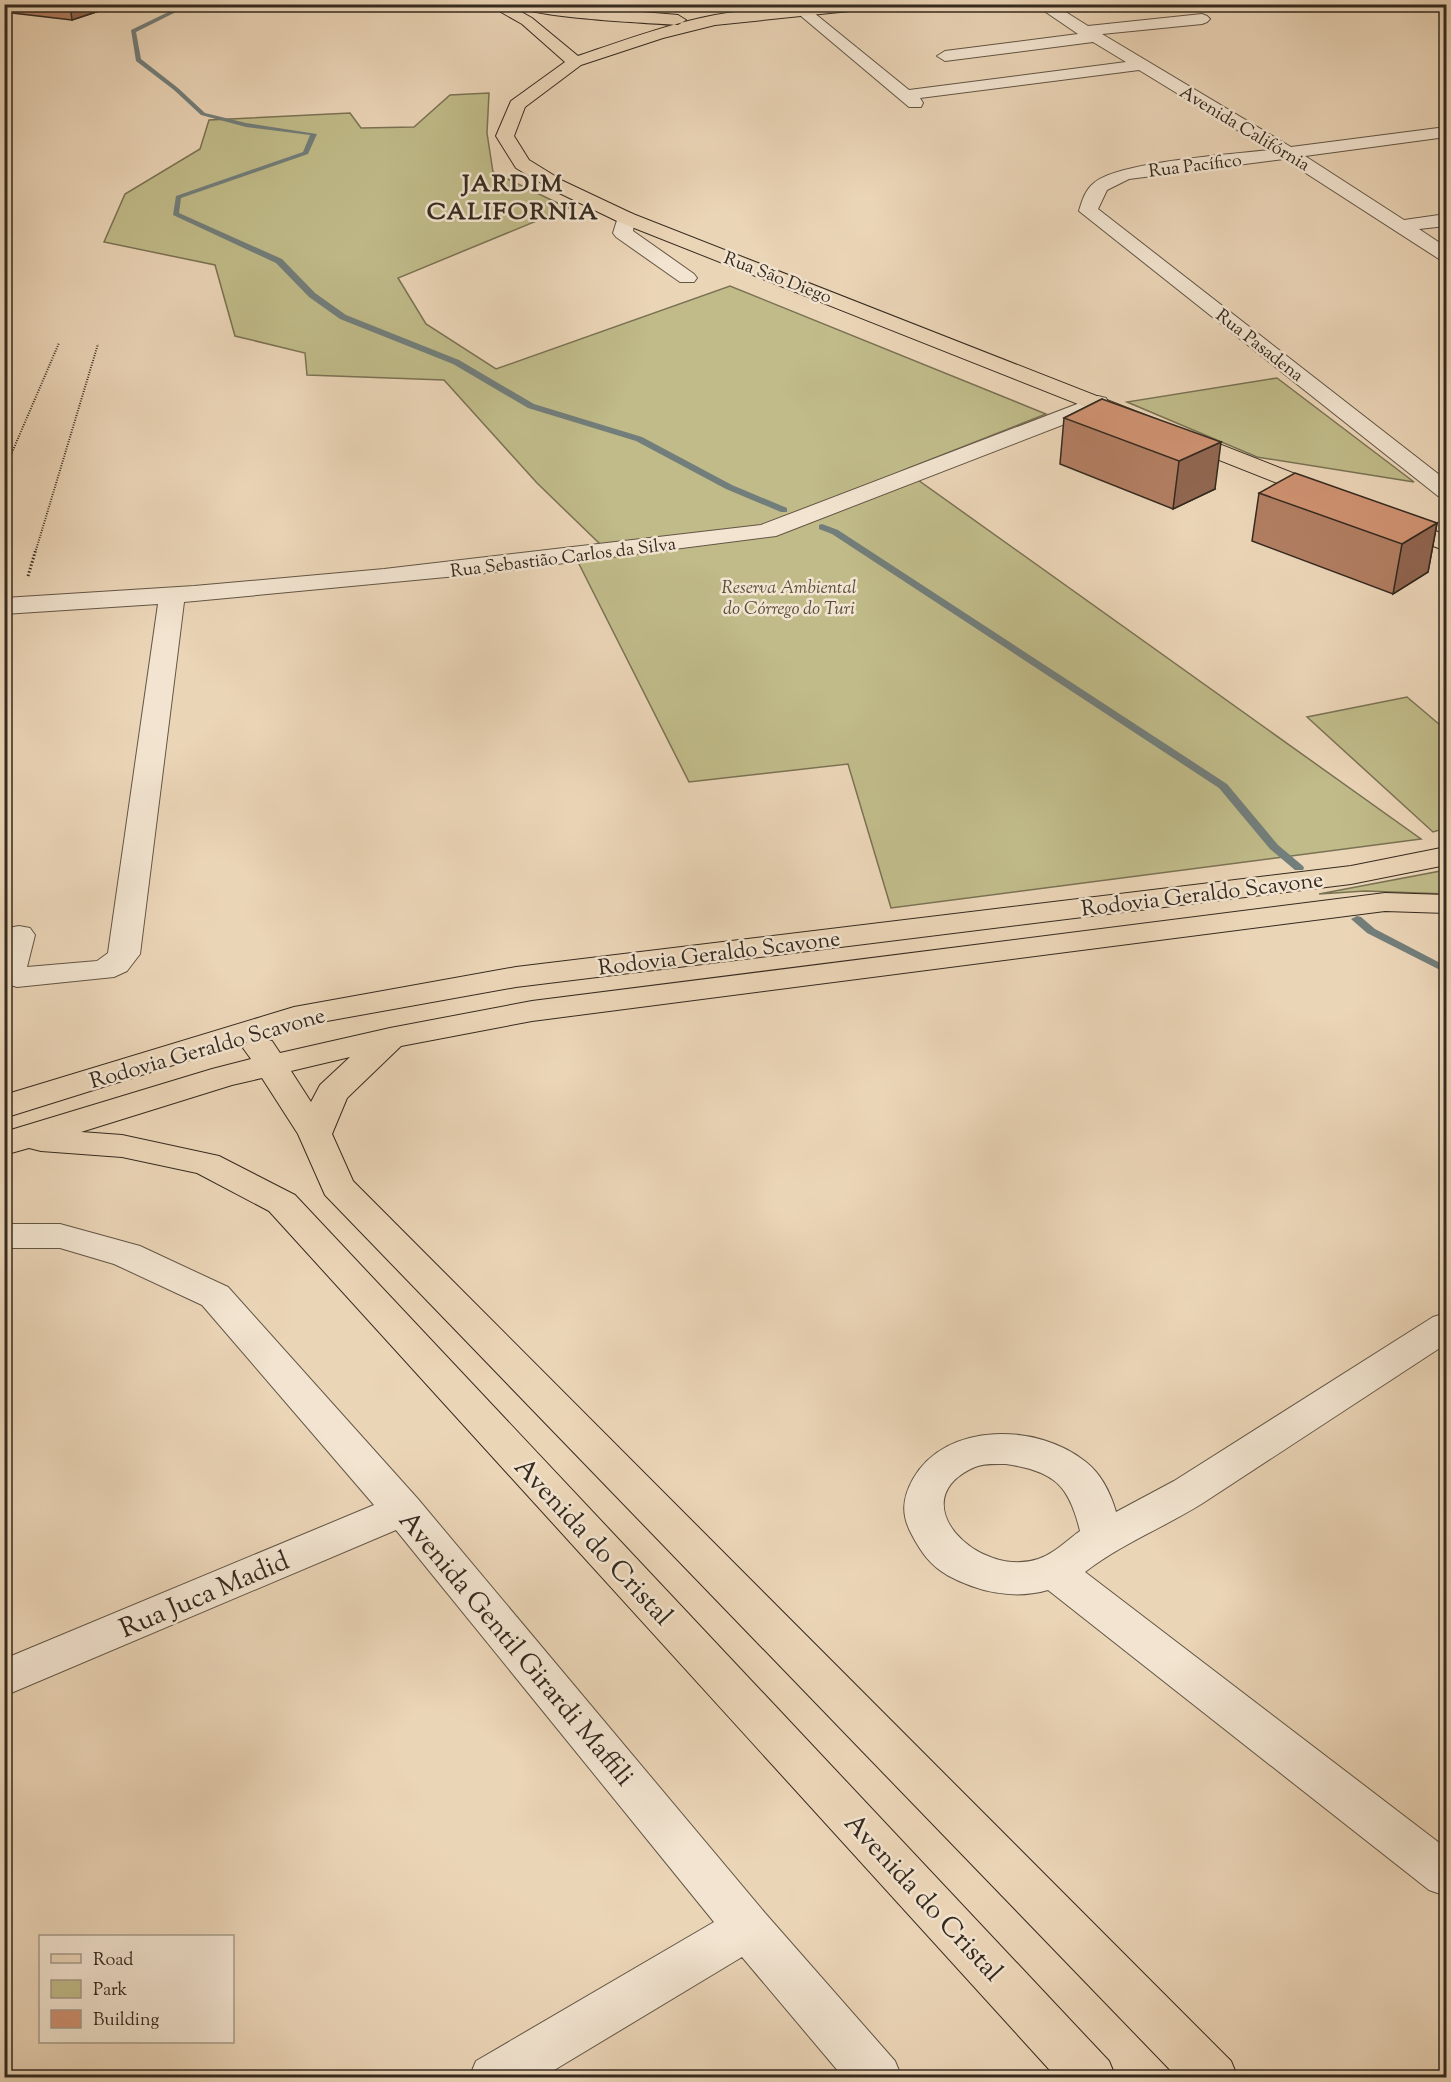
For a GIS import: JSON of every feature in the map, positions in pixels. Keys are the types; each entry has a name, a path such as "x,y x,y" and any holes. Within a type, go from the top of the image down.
{"main road":[{"path":"494,4 527,21 575,62"},
{"path":"520,4 649,20 716,20"},
{"name":"Rua São Diego","path":"869,4 716,20 575,62 517,105 505,136 522,164 557,185 626,218 1341,501"},
{"path":"527,21 563,8"},
{"path":"649,20 660,28 657,36"},
{"path":"1372,513 1446,544"},
{"name":"Rodovia Geraldo Scavone","path":"10,1130 248,1031 294,1017 516,977 1351,875 1446,856"},
{"name":"Rodovia Geraldo Scavone","path":"10,1130 224,1076 390,1038 532,1011 1385,902 1446,904"},
{"path":"248,1031 315,1134 338,1187 1213,2078"},
{"path":"315,1134 332,1093 390,1038"},
{"name":"Avenida do Cristal","path":"10,1130 122,1146 207,1164 282,1203 1091,2078"}],"street":[{"name":"Avenida Califórnia","path":"1041,4 1288,153 1446,255"},
{"path":"803,11 911,99 1139,65"},
{"path":"945,56 1202,19"},
{"name":"Rua Pacífico","path":"1092,192 1107,181 1126,174 1446,132"},
{"name":"Rua Pasadena","path":"1092,192 1088,211 1446,491"},
{"path":"626,218 623,233 687,278"},
{"path":"1400,226 1446,220"},
{"name":"Rua Sebastião Carlos da Silva","path":"4,606 172,595 458,569 776,529 1098,403"},
{"path":"458,569 469,592"},
{"path":"19,935 9,971 17,977 104,970 116,964 124,954 172,595"},
{"name":"Avenida Gentil Girardi Maffili","path":"4,1236 60,1236 127,1255 215,1296 404,1510 747,1928 878,2078"},
{"path":"1102,1538 1086,1490 1070,1472 1048,1458 1023,1450 996,1448 971,1452 949,1463 933,1478 924,1497 924,1518 934,1538 950,1557 973,1570 1001,1578 1029,1578 1056,1572 1102,1538 1163,1508 1446,1326"},
{"name":"Rua Juca Madid","path":"4,1678 404,1510"},
{"path":"1056,1572 1446,1875"},
{"path":"494,2078 747,1928"}],"path":[{"path":"4,471 59,343"},
{"path":"27,581 98,344"}],"green space":[{"name":"Reserva Ambiental do Córrego do Turi","path":"489,93 487,133 493,172 568,208 398,278 426,324 496,369 730,286 1046,414 904,470 1421,839 891,908 848,764 689,782 579,564 601,545 537,483 444,380 307,375 305,353 235,336 215,265 104,242 125,194 200,149 209,120 350,113 361,128 414,127 450,95"},
{"path":"1277,378 1414,482 1257,457 1127,402"},
{"path":"1407,697 1446,730 1446,828 1433,832 1307,717"},
{"path":"1446,870 1446,894 1365,891 1319,894"}],"building":[{"path":"1102,399 1221,442 1179,461 1064,418"},
{"path":"1295,473 1437,523 1402,544 1259,493"}],"waterway":[{"path":"190,4 133,31 138,60 176,89 203,114 246,125 314,134 306,153 178,197 175,214 279,261 312,295 343,317 456,362 531,406 639,439 729,487 784,510"},
{"path":"822,527 835,532 1223,786 1274,847 1299,868"},
{"path":"1357,919 1371,931 1446,970"}],"district":[{"name":"JARDIM CALIFORNIA","path":"513,197"}]}
